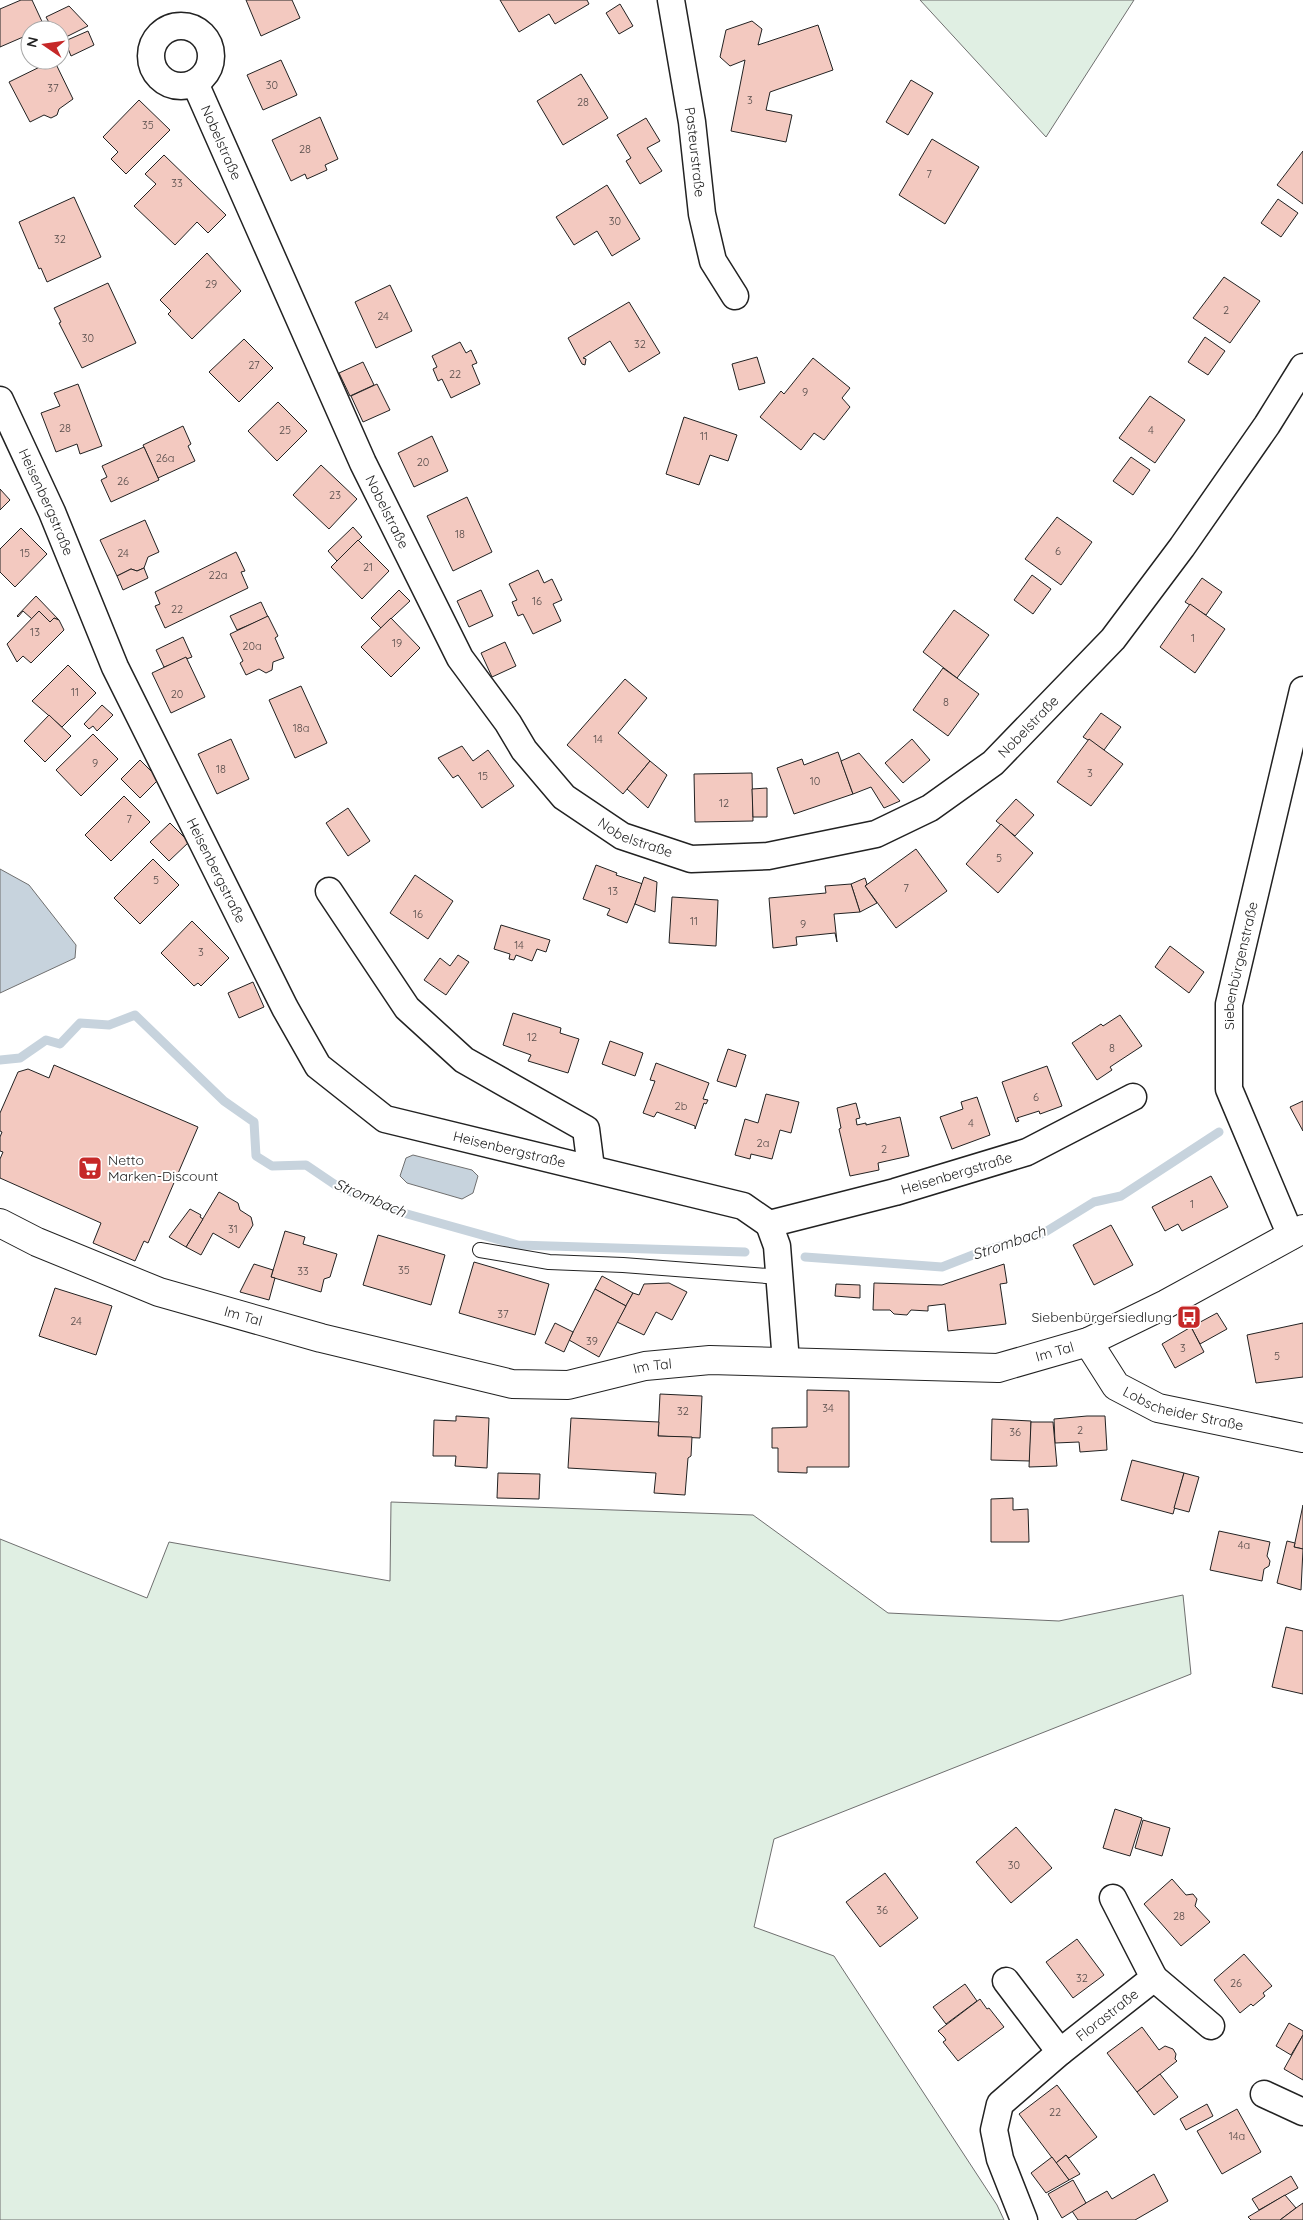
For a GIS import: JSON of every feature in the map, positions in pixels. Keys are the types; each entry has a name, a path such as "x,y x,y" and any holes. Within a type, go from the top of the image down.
{"main road":[{"name":"Im Tal","path":"0,1222 37,1242 160,1292 321,1338 512,1384 568,1385 646,1366 710,1360 998,1368 1088,1342 1166,1304 1297,1232"},
{"name":"Lobscheider Straße","path":"1088,1342 1116,1386 1158,1408 1303,1438"}],"street":[{"name":"Pasteurstraße","path":"671,0 692,122 702,214 713,261 735,296"},
{"name":"Nobelstraße","path":"195,83 363,463 460,658 508,723 524,750 564,797 622,836 691,859 768,856 876,834 930,808 993,763 1113,639 1182,547 1268,425 1303,367"},
{"name":"Heisenbergstraße","path":"0,400 52,512 115,667 285,1008 318,1066 385,1119 744,1206 768,1224 895,1192 1028,1152 1133,1097"},
{"name":"Siebenbürgenstraße","path":"1297,1232 1229,1089 1230,1004 1303,690"},
{"name":"Heisenbergstraße","path":"329,891 407,1008 464,1060 586,1129 591,1168"},
{"path":"768,1224 777,1246 786,1362"},
{"path":"1113,1898 1154,1978 1211,2026"},
{"name":"Florastraße","path":"1024,2220 1000,2159 994,2130 1000,2104 1060,2052 1154,1978"},
{"path":"1006,1981 1060,2052"},
{"path":"1264,2094 1303,2112"}],"lane":[{"path":"480,1250 549,1262 780,1277"}],"green space":[{"path":"920,0 1134,0 1046,137"},
{"path":"391,1502 753,1515 888,1613 1059,1621 1183,1595 1191,1674 774,1839 754,1927 834,1956 997,2205 1004,2220 0,2220 0,1539 147,1598 169,1542 390,1581"}],"shaded area":[{"path":"0,869 29,885 76,945 75,958 0,993"},
{"path":"413,1155 472,1170 478,1176 473,1193 462,1199 407,1183 400,1176 406,1158"}],"building":[{"path":"21,0 32,0 41,20 20,20 20,38 0,47 0,9"},
{"path":"246,0 292,0 300,18 261,36"},
{"path":"500,0 587,0 589,4 555,24 549,14 519,32"},
{"path":"620,4 633,26 619,34 606,13"},
{"path":"69,6 88,26 70,35 70,20 48,20 46,17"},
{"path":"752,21 762,29 758,45 818,25 833,70 770,92 766,110 792,115 786,142 731,131 745,60 730,66 720,57 726,30"},
{"path":"88,31 94,45 71,56 70,39"},
{"path":"281,60 297,95 263,110 247,75"},
{"path":"34,70 59,70 73,99 59,109 57,115 51,118 44,115 30,122 9,82"},
{"path":"581,74 608,118 563,145 537,101"},
{"path":"911,80 933,93 908,135 886,122"},
{"path":"139,100 170,130 126,174 111,159 118,152 103,137"},
{"path":"320,117 338,159 325,165 327,170 307,179 305,174 291,181 272,140"},
{"path":"646,118 660,141 647,148 662,171 640,184 626,161 631,158 617,135"},
{"path":"932,139 979,167 945,224 899,195"},
{"path":"1303,151 1303,204 1277,185"},
{"path":"164,155 226,215 208,233 197,222 175,245 134,206 156,184 145,174"},
{"path":"607,185 640,239 612,256 597,231 574,245 556,217"},
{"path":"74,197 101,257 47,282 41,268 39,269 19,222"},
{"path":"1278,199 1298,213 1281,237 1261,223"},
{"path":"207,253 241,291 192,339 168,314 171,311 160,300"},
{"path":"1224,277 1260,301 1230,343 1193,318"},
{"path":"108,283 136,343 82,368 59,323 61,322 54,308"},
{"path":"390,285 412,331 376,348 355,302"},
{"path":"629,302 660,353 629,372 610,341 583,358 586,359 585,365 582,364 568,338"},
{"path":"1205,337 1225,351 1208,375 1188,362"},
{"path":"244,339 273,368 239,402 209,372"},
{"path":"460,342 466,353 471,350 477,363 472,365 480,384 451,398 442,379 438,381 433,369 437,367 432,356"},
{"path":"757,357 765,383 739,390 732,364"},
{"path":"813,358 850,388 842,398 850,407 824,440 814,433 801,450 760,417 781,391 784,394"},
{"path":"363,362 374,385 350,396 339,373"},
{"path":"78,384 102,446 80,454 77,444 56,452 41,413 60,406 54,393"},
{"path":"377,384 390,410 363,422 351,396"},
{"path":"1150,396 1185,420 1155,463 1119,438"},
{"path":"278,402 307,431 277,461 248,431"},
{"path":"684,417 737,435 728,461 710,455 699,485 666,474"},
{"path":"183,426 191,444 188,446 195,461 158,478 143,445"},
{"path":"432,436 448,471 414,487 398,453"},
{"path":"144,447 159,480 111,502 101,480 107,477 102,466"},
{"path":"1131,457 1150,470 1133,495 1113,481"},
{"path":"321,465 357,499 329,529 293,495"},
{"path":"0,489 10,500 0,510"},
{"path":"467,497 492,552 453,571 427,516"},
{"path":"1057,517 1092,542 1061,585 1025,559"},
{"path":"145,520 159,552 148,557 144,568 137,571 131,569 117,576 100,540"},
{"path":"353,527 362,537 337,561 328,551"},
{"path":"21,528 47,554 15,587 0,572 0,549"},
{"path":"358,540 389,571 362,599 331,567"},
{"path":"236,552 245,571 241,572 248,588 165,628 155,606 160,604 155,592"},
{"path":"144,568 148,578 123,590 117,576 131,569 137,571"},
{"path":"538,570 544,583 552,579 562,600 553,604 561,621 533,634 523,614 518,616 512,602 517,600 509,584"},
{"path":"1032,575 1051,589 1033,614 1014,600"},
{"path":"1202,578 1222,592 1206,615 1185,602"},
{"path":"399,590 410,601 381,628 371,618"},
{"path":"481,590 493,616 469,627 457,601"},
{"path":"36,596 59,620 54,618 50,622 39,611 32,619 23,611 17,616"},
{"path":"261,602 268,617 237,630 230,616"},
{"path":"1190,604 1225,629 1195,673 1160,647"},
{"path":"954,610 989,635 957,678 923,652"},
{"path":"39,611 50,622 54,618 59,620 64,630 31,663 23,656 17,662 7,644"},
{"path":"268,616 278,636 275,638 284,658 273,662 272,670 266,673 259,669 246,675 240,663 243,661 230,634"},
{"path":"391,618 420,648 391,677 361,647"},
{"path":"183,637 192,657 164,667 156,650"},
{"path":"505,642 516,666 492,677 481,653"},
{"path":"186,657 205,697 171,713 152,673"},
{"path":"68,665 96,693 62,727 32,701"},
{"path":"943,668 979,694 948,736 913,710"},
{"path":"625,679 647,698 618,733 650,761 623,794 567,745"},
{"path":"301,686 327,743 295,758 269,700"},
{"path":"102,705 113,715 97,731 93,726 89,729 84,724"},
{"path":"1101,713 1121,727 1104,750 1083,737"},
{"path":"49,715 71,736 45,762 24,741"},
{"path":"93,734 118,759 81,796 56,770"},
{"path":"231,739 249,779 217,794 198,754"},
{"path":"912,739 930,760 903,783 885,763"},
{"path":"1089,739 1123,764 1091,806 1057,782"},
{"path":"462,746 473,761 488,750 514,786 482,808 458,775 453,778 438,758"},
{"path":"838,752 853,794 794,814 777,768 802,759 804,765"},
{"path":"859,753 900,801 884,808 871,787 853,794 841,761"},
{"path":"140,760 159,779 140,798 121,779"},
{"path":"650,761 667,775 648,808 627,789"},
{"path":"752,773 753,821 695,822 694,774"},
{"path":"767,788 767,817 753,817 752,789"},
{"path":"124,796 150,822 111,861 85,835"},
{"path":"1016,799 1034,815 1015,836 996,821"},
{"path":"348,808 370,841 348,856 326,823"},
{"path":"170,823 189,842 169,861 150,842"},
{"path":"1001,824 1033,853 998,893 966,864"},
{"path":"916,849 947,891 896,928 865,886"},
{"path":"153,859 179,885 140,924 114,898"},
{"path":"596,865 617,873 616,875 643,884 627,923 607,915 610,909 583,899"},
{"path":"415,875 453,901 428,939 390,913"},
{"path":"644,877 657,882 655,912 635,904"},
{"path":"865,878 867,884 865,886 877,903 860,912 851,884"},
{"path":"851,884 860,912 834,914 837,942 835,933 796,937 797,945 773,948 769,898 826,893 825,886"},
{"path":"672,897 718,900 716,946 669,943"},
{"path":"192,921 229,958 201,986 198,983 194,986 161,953"},
{"path":"501,925 550,940 546,952 537,949 532,961 516,955 514,960 509,959 510,954 494,949"},
{"path":"1170,946 1204,972 1189,993 1155,967"},
{"path":"458,955 469,962 446,995 424,980 440,958 450,966"},
{"path":"253,982 264,1007 239,1018 228,993"},
{"path":"513,1013 561,1028 560,1033 579,1039 568,1073 528,1061 531,1055 503,1045"},
{"path":"1120,1015 1142,1046 1110,1067 1112,1070 1097,1080 1072,1043 1101,1024 1103,1026"},
{"path":"610,1041 643,1053 635,1076 602,1064"},
{"path":"728,1049 746,1055 736,1087 717,1081"},
{"path":"656,1063 709,1083 703,1099 708,1100 706,1104 704,1103 695,1129 695,1126 657,1112 654,1117 643,1113 655,1081 650,1080"},
{"name":"Netto Marken-Discount","path":"54,1065 198,1127 148,1243 144,1241 135,1261 93,1243 101,1223 0,1178 0,1159 3,1152 0,1151 2,1132 0,1131 0,1113 18,1072 28,1069 49,1078"},
{"path":"1047,1066 1062,1106 1040,1114 1039,1111 1017,1118 1019,1121 1016,1122 1002,1082"},
{"path":"766,1094 799,1102 791,1133 780,1130 772,1159 751,1154 750,1159 735,1155 745,1119 758,1123"},
{"path":"977,1097 990,1135 952,1149 940,1117 963,1109 961,1102"},
{"path":"1303,1101 1303,1131 1290,1107"},
{"path":"856,1103 860,1118 856,1119 857,1125 866,1123 866,1125 900,1117 909,1156 878,1163 879,1170 850,1176 839,1129 841,1128 837,1108"},
{"path":"1211,1176 1228,1207 1182,1231 1178,1224 1165,1231 1152,1207"},
{"path":"219,1192 238,1203 240,1210 251,1217 253,1225 239,1248 213,1233 201,1255 186,1247"},
{"path":"190,1209 201,1215 200,1217 203,1219 186,1247 169,1237"},
{"path":"1111,1225 1133,1265 1094,1285 1073,1245"},
{"path":"285,1231 305,1237 303,1244 337,1254 330,1277 324,1279 321,1292 271,1277"},
{"path":"378,1235 445,1255 431,1305 363,1285"},
{"path":"474,1262 549,1284 535,1335 459,1313"},
{"path":"254,1264 273,1270 271,1277 275,1278 269,1300 240,1292"},
{"path":"1004,1264 1007,1283 1000,1284 1006,1324 948,1331 945,1304 928,1306 928,1311 911,1310 907,1315 894,1314 890,1310 873,1310 874,1283 942,1285"},
{"path":"602,1276 633,1293 626,1306 595,1289"},
{"path":"669,1283 687,1292 672,1320 656,1312 644,1335 617,1322 633,1293 639,1295 644,1284"},
{"path":"836,1284 860,1285 860,1298 835,1296"},
{"path":"55,1288 112,1306 96,1355 39,1336"},
{"path":"595,1289 626,1306 599,1357 569,1340"},
{"path":"1217,1313 1227,1329 1200,1344 1191,1327"},
{"path":"555,1323 573,1332 564,1352 545,1343"},
{"path":"1303,1323 1303,1377 1256,1383 1247,1335"},
{"path":"1191,1327 1204,1352 1175,1368 1162,1344"},
{"path":"807,1390 849,1391 849,1467 807,1467 807,1473 778,1472 778,1448 772,1448 772,1428 807,1427"},
{"path":"660,1394 702,1396 700,1438 658,1436"},
{"path":"456,1416 489,1418 487,1468 455,1466 456,1456 433,1456 434,1420 456,1421"},
{"path":"1105,1416 1107,1450 1080,1452 1079,1442 1055,1443 1054,1419"},
{"path":"571,1418 659,1422 658,1436 692,1437 685,1495 654,1493 656,1473 568,1468"},
{"path":"992,1419 1031,1421 1030,1461 991,1460"},
{"path":"1031,1422 1053,1422 1057,1466 1029,1467"},
{"path":"1132,1460 1184,1473 1173,1514 1121,1500"},
{"path":"498,1473 540,1474 539,1499 497,1498"},
{"path":"1184,1473 1199,1477 1189,1512 1174,1508"},
{"path":"1013,1498 1013,1510 1028,1509 1029,1542 991,1542 991,1499"},
{"path":"1303,1505 1303,1549 1294,1547"},
{"path":"1219,1531 1270,1542 1267,1556 1270,1561 1269,1566 1264,1569 1262,1581 1210,1570"},
{"path":"1287,1541 1295,1543 1294,1547 1303,1549 1301,1590 1277,1583"},
{"path":"1286,1627 1303,1631 1303,1694 1272,1687"},
{"path":"1115,1809 1142,1818 1130,1856 1103,1848"},
{"path":"1143,1820 1170,1828 1162,1856 1135,1848"},
{"path":"1016,1827 1052,1868 1011,1903 976,1862"},
{"path":"885,1873 918,1918 880,1947 846,1902"},
{"path":"1172,1879 1186,1895 1193,1894 1197,1899 1195,1906 1210,1922 1181,1946 1144,1904"},
{"path":"1077,1939 1104,1975 1073,1998 1046,1962"},
{"path":"1244,1954 1272,1986 1263,1993 1265,1996 1253,2006 1251,2004 1240,2013 1214,1980"},
{"path":"965,1984 977,2001 946,2024 933,2007"},
{"path":"980,1999 1004,2027 958,2061 943,2042 946,2040 938,2031"},
{"path":"1289,2023 1303,2031 1303,2035 1291,2055 1276,2046"},
{"path":"1142,2027 1159,2050 1165,2046 1173,2049 1177,2061 1137,2092 1107,2053"},
{"path":"1303,2035 1303,2080 1284,2069"},
{"path":"1160,2074 1178,2097 1154,2115 1137,2092"},
{"path":"1057,2085 1097,2137 1069,2158 1066,2155 1056,2163 1019,2114"},
{"path":"1207,2104 1213,2116 1186,2130 1180,2119"},
{"path":"1237,2109 1261,2152 1222,2174 1197,2131"},
{"path":"1066,2155 1080,2174 1069,2180 1056,2163"},
{"path":"1052,2157 1069,2180 1046,2193 1031,2173"},
{"path":"1154,2174 1168,2201 1135,2220 1078,2220 1072,2211 1107,2191 1112,2199"},
{"path":"1291,2176 1298,2188 1259,2210 1252,2199"},
{"path":"1073,2180 1086,2203 1062,2218 1048,2194"},
{"path":"1285,2195 1296,2208 1280,2220 1251,2220 1248,2217"},
{"path":"1303,2203 1303,2220 1280,2220 1296,2208"}],"waterway":[{"name":"Strombach","path":"0,1060 20,1058 46,1040 60,1044 80,1023 109,1025 135,1015 224,1101 254,1122 256,1156 272,1166 306,1165 337,1186 400,1212 518,1245 745,1252"},
{"name":"Strombach","path":"805,1257 942,1267 983,1251 1042,1234 1094,1202 1121,1196 1219,1132"}],"place":[{"name":"Netto Marken-Discount","path":"90,1168"},
{"name":"Siebenbürgersiedlung","path":"1189,1317"}]}
